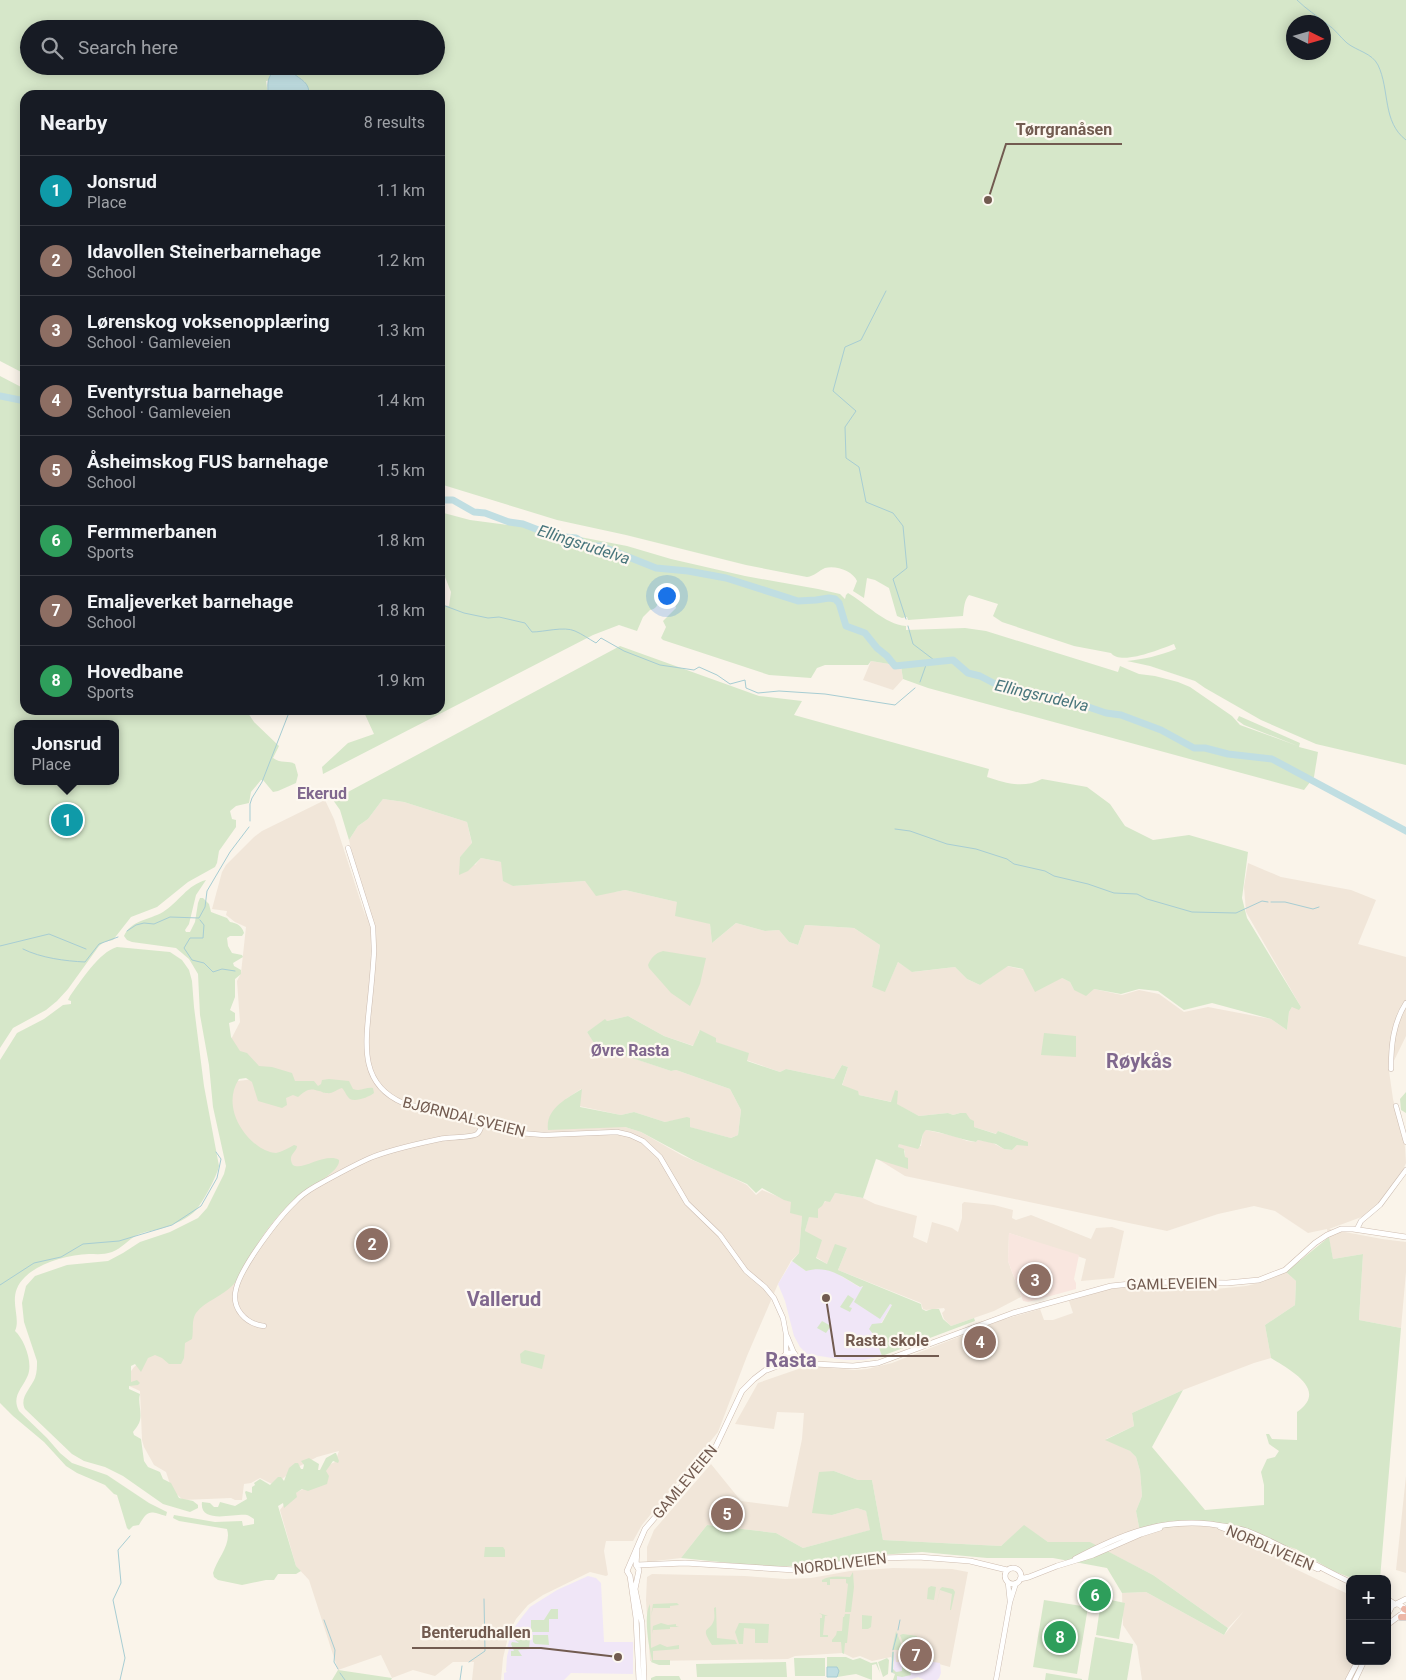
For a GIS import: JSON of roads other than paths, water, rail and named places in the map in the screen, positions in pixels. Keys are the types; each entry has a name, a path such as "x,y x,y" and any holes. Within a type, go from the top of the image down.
{"main road":[{"name":"GAMLEVEIEN","path":"767,1370 787,1365 792,1366 796,1363 853,1366 884,1362 1007,1315 1111,1286 1150,1282 1222,1284 1259,1280 1288,1268 1315,1243 1330,1233 1344,1229 1357,1229 1406,1237"},
{"name":"GAMLEVEIEN","path":"644,1680 642,1623 635,1592 638,1574 634,1565 637,1546 641,1536 649,1523 716,1446 742,1391 750,1382 786,1356 795,1355 815,1363"},
{"path":"795,1355 796,1363"},
{"path":"786,1356 785,1362 787,1365"},
{"name":"NORDLIVEIEN","path":"1019,1578 1075,1560 1140,1530 1158,1525 1191,1523 1231,1526 1294,1553 1325,1571 1346,1580"},
{"name":"NORDLIVEIEN","path":"634,1565 685,1563 795,1570 873,1559 918,1557 962,1560 992,1567 1006,1573"},
{"name":"GAMLEVEIEN","path":"634,1565 627,1569 630,1576 636,1618 639,1680"},
{"name":"NORDLIVEIEN","path":"638,1574 657,1565"},
{"path":"1014,1568 1019,1578 1012,1584 1008,1583 1006,1573 1014,1568"},
{"path":"630,1576 638,1574"},
{"path":"1391,1608 1406,1599"},
{"path":"1391,1601 1405,1608 1401,1617"},
{"path":"1348,1680 1356,1665"},
{"path":"1356,1680 1362,1665"}],"street":[{"name":"BJØRNDALSVEIEN","path":"348,848 374,936 366,1046 367,1062 372,1076 383,1090 400,1102 516,1132 534,1134 621,1133 643,1141 660,1157 687,1203 720,1235 746,1271 772,1295 782,1313 786,1334 786,1356"},
{"path":"1391,1069 1391,1047 1396,1024 1406,1003"},
{"path":"1396,1106 1406,1142"},
{"path":"264,1326 254,1324 240,1313 236,1303 236,1288 267,1236 296,1200 314,1188 370,1158 413,1144 443,1138 474,1136 480,1131 482,1124"},
{"path":"1357,1229 1361,1221 1380,1205 1406,1170"},
{"name":"BJØRNDALSVEIEN","path":"786,1334 795,1355"},
{"path":"996,1680 1010,1602 1019,1578"},
{"path":"1008,1583 1010,1602"}],"water":[{"path":"271,75 296,75 306,84 308,90 268,90"},
{"path":"827,1667 837,1667 839,1671 837,1677 827,1677"}],"waterway":[{"path":"1297,0 1333,28 1347,43 1375,61 1382,75 1393,124 1398,133 1406,140"},
{"path":"886,291 861,340 845,347 833,391 856,411 845,427 846,458 859,467 866,502 893,513 903,526 907,568 893,579 906,619"},
{"name":"Ellingsrudelva","path":"0,396 20,400"},
{"name":"Ellingsrudelva","path":"445,500 453,500 474,512 485,513 509,522 523,524 554,536 576,538 588,546 601,546 656,568 688,571 726,578 798,601 835,599 839,603 846,626 865,633 895,666 953,660 968,673 980,676 1005,689 1030,695 1056,696 1106,713 1121,715 1161,730 1194,748 1205,748 1228,754 1272,759 1406,831"},
{"path":"445,606 464,613 488,618 499,617 525,623 532,632 565,629 575,631 596,643 601,638 624,651 660,665 694,670 699,667 717,675 730,684 745,680 746,688 758,693 779,691 825,694 895,705 915,688"},
{"path":"908,626 913,644 938,663"},
{"path":"920,682 926,665"},
{"path":"250,821 252,798 262,782 288,715"},
{"path":"127,931 136,925 144,923 154,924 170,917 199,918 205,907 207,891 230,852 249,827"},
{"path":"895,829 910,831 947,844 976,849 1007,859 1014,864 1045,871 1054,876 1088,884 1114,893 1137,894 1147,899 1192,912 1236,913 1262,901 1268,902"},
{"path":"1271,902 1285,902 1313,909 1319,907"},
{"path":"200,920 204,925 203,938 190,938 184,948 192,960 204,963 213,972 222,969 235,971"},
{"path":"0,946 49,934 86,949"},
{"path":"23,949 37,955 85,962 99,944 118,937"},
{"path":"0,1285 34,1263 61,1257 83,1244 119,1241 172,1225 201,1206 217,1178 221,1159 216,1152"},
{"path":"120,1680 125,1658 113,1600 121,1583 118,1550 130,1536"},
{"path":"469,1662 485,1651 484,1599"},
{"path":"324,1620 335,1650 334,1662 338,1669"},
{"path":"898,1630 900,1620"},
{"path":"893,1650 897,1634"},
{"path":"892,1672 893,1652"},
{"path":"460,1680 462,1666"},
{"path":"340,1673 345,1680"}],"place":[{"name":"Tørrgranåsen","path":"988,200"},
{"name":"Jonsrud","path":"67,820"},
{"name":"Idavollen Steinerbarnehage","path":"372,1244"},
{"name":"Lørenskog voksenopplæring","path":"1035,1280"},
{"name":"Rasta skole","path":"826,1298"},
{"name":"Eventyrstua barnehage","path":"980,1342"},
{"name":"Åsheimskog FUS barnehage","path":"727,1514"},
{"name":"Fermmerbanen","path":"1095,1595"},
{"name":"Hovedbane","path":"1060,1637"},
{"name":"Emaljeverket barnehage","path":"916,1655"},
{"name":"Benterudhallen","path":"618,1657"}],"district":[{"name":"Ekerud","path":"322,793"},
{"name":"Øvre Rasta","path":"630,1050"},
{"name":"Røykås","path":"1139,1061"},
{"name":"Vallerud","path":"504,1299"},
{"name":"Rasta","path":"791,1360"}]}
